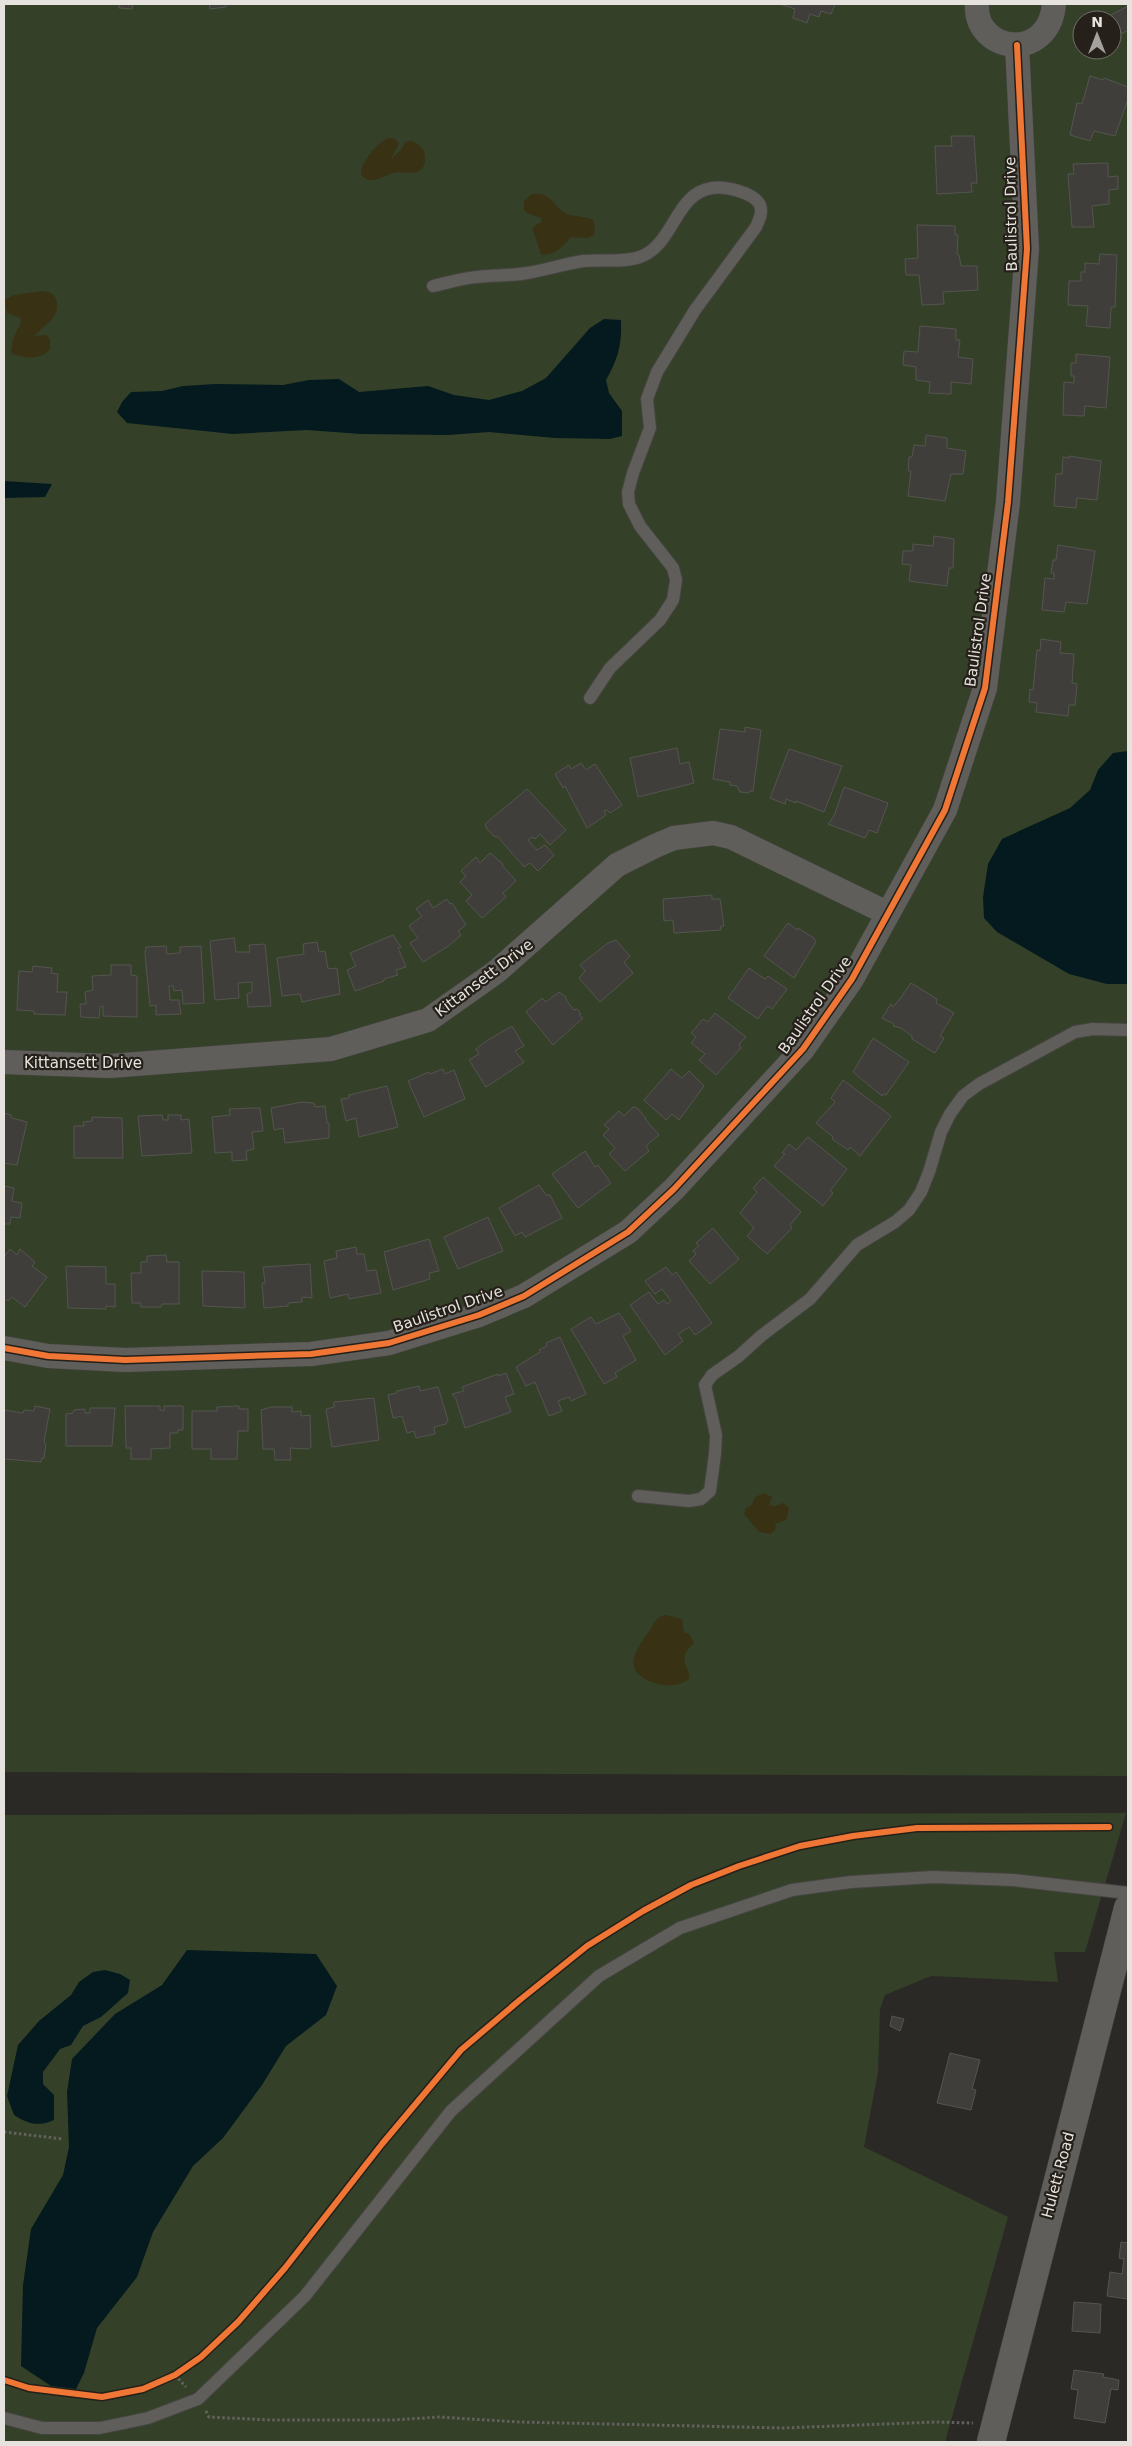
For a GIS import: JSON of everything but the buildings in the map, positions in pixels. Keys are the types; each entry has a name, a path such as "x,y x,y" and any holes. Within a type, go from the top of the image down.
{"street":[{"path":"977,4 980,21 984,30 995,40 1017,45 1026,44 1036,39 1047,29 1053,16 1054,4"},
{"name":"Baulistrol Drive","path":"4,1348 48,1356 125,1360 311,1354 389,1343 480,1315 524,1296 628,1232 674,1188 803,1049 852,979 945,810 984,688 1008,502 1027,249 1017,45"},
{"name":"Kittansett Drive","path":"4,1062 110,1066 236,1058 331,1049 428,1020 496,972 617,865 655,846 694,834 713,833 731,837 887,914"},
{"name":"Hulett Road","path":"982,2433 1128,1908"}],"lane":[{"path":"432,286 475,277 527,273 580,262 640,257 658,245 689,200 700,191 710,188 719,187 743,194 753,198 760,205 761,215 756,227 694,310 657,372 647,399 650,428 632,473 628,492 629,504 640,526 674,568 676,580 673,600 660,620 610,668 590,698"},
{"path":"638,1496 689,1501 701,1499 710,1490 716,1435 705,1385 712,1375 739,1356 760,1336 810,1299 856,1245 895,1222 909,1210 921,1192 941,1132 950,1114 964,1096 979,1084 1075,1032 1093,1029 1128,1030"},
{"path":"4,2418 42,2428 100,2428 148,2418 198,2399 305,2296 451,2111 599,1976 680,1928 792,1890 851,1882 933,1877 1013,1880 1128,1893"}],"path":[{"path":"4,2132 63,2139"},
{"path":"174,2375 198,2399 209,2417 271,2420 394,2420 440,2417 519,2422 783,2428 936,2422 982,2433"}],"green space":[{"path":"4,4 1128,4 1128,1776 4,1772"},
{"path":"1126,1813 1085,1952 1054,1952 1058,1982 931,1976 885,1995 880,2009 878,2072 864,2147 1008,2217 945,2442 4,2442 4,1815"}],"sand":[{"path":"388,138 395,139 399,143 391,159 401,150 405,142 411,141 422,148 425,154 424,166 418,172 394,173 374,180 365,178 361,175 361,170 366,159 374,149"},
{"path":"532,194 544,195 568,215 593,220 595,226 594,235 588,238 571,237 562,247 554,252 545,255 541,254 532,228 541,222 541,218 524,210 524,201"},
{"path":"43,291 54,295 57,305 56,311 51,321 34,336 46,335 50,340 50,349 46,353 33,358 13,354 11,352 13,339 21,322 20,318 7,313 5,300 14,295"},
{"path":"764,1493 772,1497 769,1505 775,1506 783,1503 789,1508 786,1520 775,1524 776,1528 771,1534 759,1532 744,1514 746,1508 752,1505 755,1497"},
{"path":"666,1615 682,1619 684,1632 689,1634 694,1643 688,1649 684,1659 689,1679 680,1684 657,1684 643,1678 634,1667 635,1654 638,1647 657,1619"}],"water":[{"path":"604,319 621,320 621,337 618,352 606,380 609,393 622,411 622,436 610,439 555,438 489,432 448,435 361,434 307,430 233,434 127,423 117,412 122,402 131,392 162,391 183,386 215,384 283,385 309,380 339,379 359,392 428,386 454,395 489,400 522,391 546,378 590,328"},
{"path":"4,481 52,484 45,497 4,498"},
{"path":"1128,751 1128,984 1107,984 1069,974 997,932 984,918 983,897 988,864 1002,839 1070,808 1090,790 1098,770 1113,753"},
{"path":"187,1950 316,1954 337,1986 326,2015 286,2046 262,2085 223,2138 193,2166 153,2232 137,2277 97,2328 84,2373 76,2389 51,2386 21,2366 23,2285 31,2229 63,2175 69,2147 67,2092 72,2059 115,2014 162,1985"},
{"path":"105,1970 120,1974 130,1980 128,1993 101,2017 83,2026 71,2045 60,2049 43,2072 43,2084 54,2095 54,2120 33,2124 14,2115 7,2096 18,2045 39,2021 71,1995 79,1982 93,1972"}],"cycle path":[{"path":"4,1348 48,1356 125,1360 311,1354 389,1343 479,1315 524,1296 628,1232 674,1189 803,1049 852,979 945,810 985,688 1008,502 1027,249 1017,45"},
{"path":"4,2380 29,2388 102,2397 143,2389 175,2375 201,2357 238,2322 285,2268 382,2144 461,2050 587,1946 643,1911 691,1885 739,1866 800,1846 853,1836 917,1828 1109,1827"}]}
